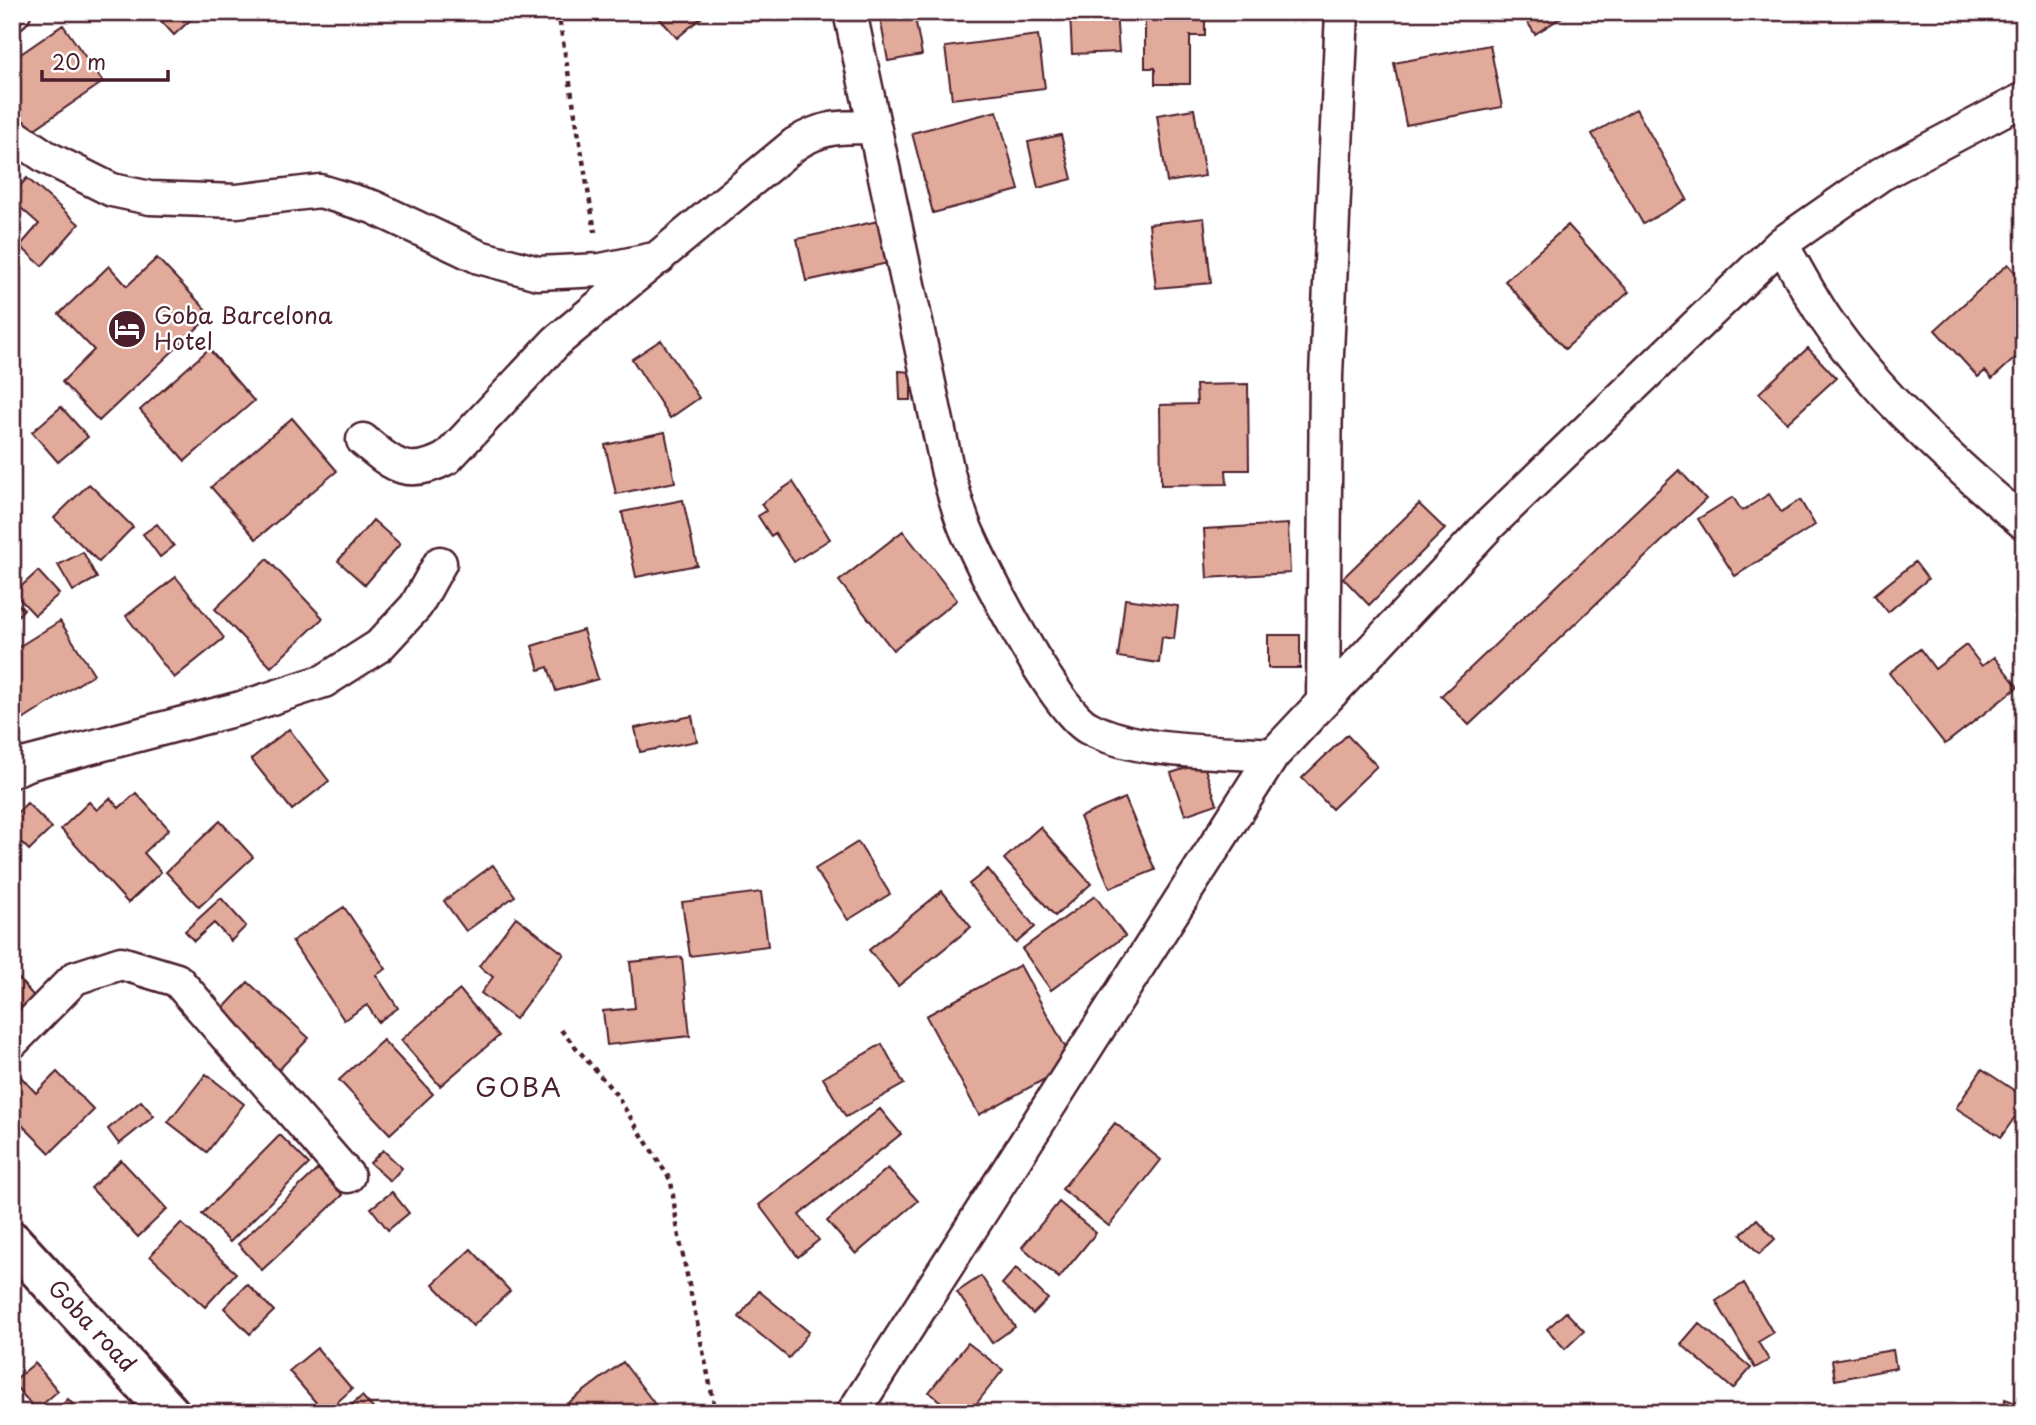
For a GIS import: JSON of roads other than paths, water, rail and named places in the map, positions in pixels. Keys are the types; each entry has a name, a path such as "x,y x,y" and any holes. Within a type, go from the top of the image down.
{"street":[{"path":"849,12 948,473 967,532 1000,601 1059,696 1086,727 1118,741 1273,755"},
{"path":"1323,702 1326,376 1342,12"},
{"path":"853,1413 1273,755 1552,462 1781,244 1880,174 2024,99"},
{"path":"363,440 395,466 422,468 447,458 557,341 795,144 814,132 839,127 874,127"},
{"path":"12,134 46,157 112,190 150,198 237,201 320,191 373,207 479,257 538,273 601,270 659,258"},
{"path":"1781,244 1826,319 1882,388 1966,474 2024,523"},
{"path":"12,771 27,764 241,708 324,681 379,646 416,606 440,563"},
{"path":"12,1042 75,978 121,963 177,980 348,1176"},
{"name":"Goba road","path":"16,1252 170,1413"}],"place":[{"name":"Goba Barcelona Hotel","path":"127,329"}],"district":[{"name":"GOBA","path":"519,1088"}]}
